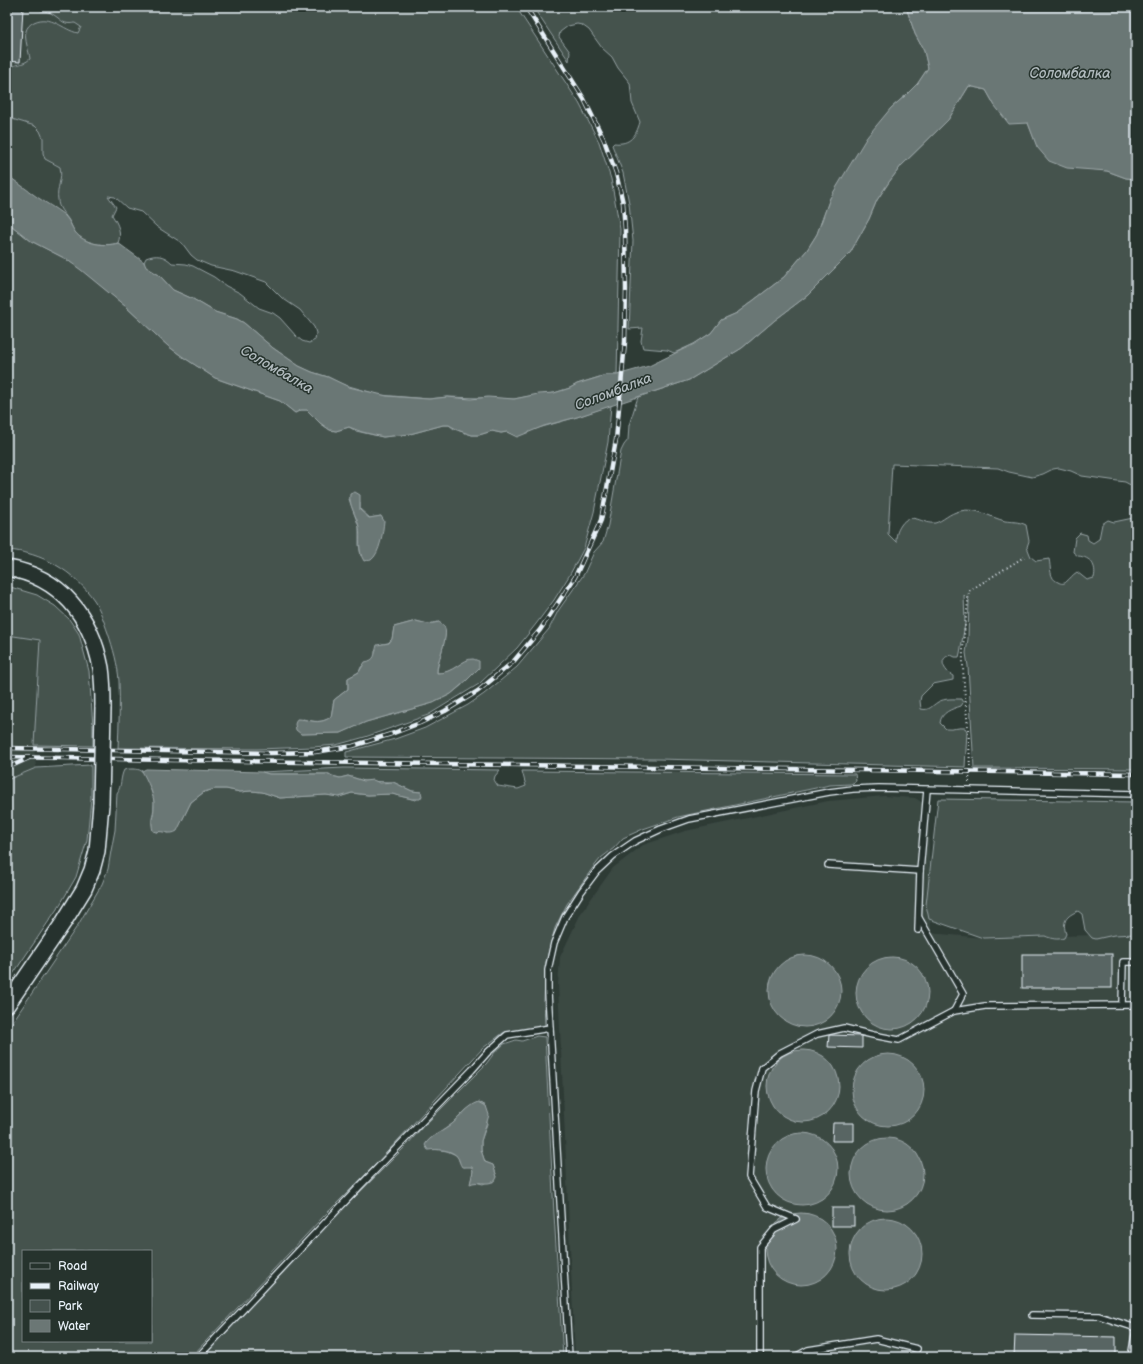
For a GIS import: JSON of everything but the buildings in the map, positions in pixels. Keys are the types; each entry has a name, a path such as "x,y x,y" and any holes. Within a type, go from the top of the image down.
{"main road":[{"path":"7,568 34,576 45,582 62,594 74,606 90,632 94,643 101,669 103,708 101,804 97,850 92,870 84,889 63,924 7,1005"}],"lane":[{"path":"569,1357 548,970 554,943 566,917 581,892 596,872 613,856 635,841 661,829 689,819 829,792 880,788 1136,794"},
{"path":"918,930 920,871 927,790"},
{"path":"828,865 920,871"},
{"path":"919,918 963,994 954,1011"},
{"path":"1122,1005 1123,962 1136,962"},
{"path":"760,1357 760,1247 774,1230 796,1219 767,1207 749,1177 756,1091 762,1068 780,1053 817,1034 844,1028 899,1040 954,1011 985,1006 1136,1005"},
{"path":"198,1357 487,1053 507,1035 550,1028"},
{"path":"1032,1315 1099,1316 1136,1328 1131,1357"},
{"path":"795,1357 808,1350 876,1339 917,1349"}],"path":[{"path":"968,791 970,771 968,718 963,664 969,591 1024,558"}],"shaded area":[{"path":"7,7 39,7 41,11 49,12 61,21 68,24 75,23 81,27 78,33 71,31 51,20 36,21 30,24 26,30 26,38 30,59 25,64 7,69"},
{"path":"12,119 35,126 40,131 43,138 43,153 52,164 60,167 61,173 57,201 64,214 35,196 7,175 7,121"},
{"path":"7,635 40,640 34,745 36,768 7,834"},
{"path":"884,796 915,798 928,806 931,933 983,938 1136,934 1136,1357 575,1357 558,985 560,957 581,913 613,868 643,845 685,831 828,801"}],"green space":[{"path":"39,7 123,7 135,10 139,7 516,7 579,103 599,142 611,179 620,229 617,375 606,375 554,393 514,399 447,397 429,399 380,395 342,384 299,366 273,348 244,323 237,319 215,312 193,299 173,290 159,275 145,267 144,262 146,258 160,256 166,258 172,263 193,266 240,293 259,308 273,313 280,318 302,341 309,343 315,340 316,333 314,327 300,310 282,298 266,282 235,271 211,266 197,260 182,243 157,227 141,212 127,208 115,197 108,196 116,207 112,215 119,229 120,236 118,243 107,245 95,244 79,236 59,206 58,191 61,176 60,167 45,159 43,153 43,138 40,131 35,126 12,119 7,121 7,69 24,63 30,59 26,38 26,31 28,27 34,22 46,20 57,23 78,33 81,27 75,23 63,22 51,13 41,11"},
{"path":"533,7 906,7 915,34 924,51 928,68 918,83 891,108 830,198 817,234 807,250 784,277 737,313 721,320 711,333 694,344 674,353 667,350 643,348 641,341 643,328 629,329 633,241 629,203 623,173 612,145 614,143 624,143 632,138 640,122 632,103 630,83 618,68 612,57 602,48 589,30 582,25 577,24 568,26 560,32 559,37 570,52 569,61"},
{"path":"969,86 986,90 995,106 1028,123 1037,146 1087,168 1107,171 1126,178 1136,179 1136,488 1125,482 1082,476 1059,468 1032,477 998,468 892,464 888,534 896,542 897,533 900,527 909,519 913,518 935,523 953,513 966,510 977,511 1005,521 1020,523 1026,525 1029,541 1027,547 1031,557 1036,561 1049,559 1053,578 1059,583 1063,583 1077,572 1087,580 1094,578 1095,570 1090,560 1078,556 1073,552 1075,538 1080,533 1087,535 1088,540 1093,543 1099,539 1102,524 1108,520 1114,522 1136,516 1136,769 974,768 966,653 968,639 969,600 964,595 965,624 959,657 951,655 944,659 943,662 943,665 947,671 953,676 953,680 933,684 921,696 920,701 921,709 928,709 943,700 961,699 963,703 961,706 942,716 940,723 946,729 965,728 967,731 965,767 658,759 346,757 346,752 395,739 425,728 468,705 517,667 549,629 558,611 584,574 594,552 603,542 608,525 621,451 628,440 629,425 638,397 689,380 742,348 808,295 850,253 869,219 877,200 889,182 901,166 948,120"},
{"path":"7,222 31,241 66,259 82,270 125,306 168,346 215,378 280,401 295,413 301,410 307,410 320,423 330,430 336,431 349,427 356,431 383,437 410,434 443,425 449,425 454,429 472,435 479,435 492,431 501,433 507,432 514,435 577,417 611,405 608,442 594,512 584,548 554,600 517,648 479,684 428,715 365,737 336,745 257,749 118,748 118,669 108,633 94,600 77,580 56,565 32,555 7,550","holes":["349,499 360,502 360,509 370,518 381,516 361,556 359,545 359,527","416,621 428,624 439,622 444,626 445,636 437,673 449,671 468,660 462,685 451,694 433,703 366,722 341,733 301,734 303,719 318,721 331,717 334,700 348,689 348,678 359,672 361,667 371,661 375,657 375,651 382,644 388,643 392,639 394,627"]},
{"path":"7,586 37,595 55,606 69,619 79,634 89,671 93,746 34,745 40,640 7,635"},
{"path":"91,765 91,799 87,840 76,877 61,903 7,983 7,780 36,768"},
{"path":"344,768 500,770 495,776 494,780 498,786 518,789 526,786 522,771 855,774 856,781 851,784 830,785 678,817 643,829 623,838 614,848 601,858 592,869 567,904 555,928 546,962 544,1001 545,1026 503,1033 483,1048 376,1164 321,1219 191,1357 7,1357 7,1030 78,925 102,884 108,869 115,830 117,793 120,788 124,770 138,769 146,775 154,801 152,825 156,832 161,831 169,833 179,826 191,802 204,792 215,789 226,789 240,792 262,792 280,798 326,795 339,797 352,793 368,795 392,794 416,800 421,792 412,791 393,782 364,781 348,776 340,778 329,774 269,774 262,772"},
{"path":"938,799 1136,802 1136,934 1114,935 1096,939 1092,938 1085,930 1082,914 1078,911 1068,917 1064,926 1066,934 1064,938 1059,939 1045,936 983,938 929,919 926,905"},
{"path":"537,1036 545,1037 563,1357 203,1357 342,1210 408,1144 424,1125 486,1064 495,1052 504,1044 516,1040 522,1041","holes":["479,1102 486,1106 487,1124 481,1141 481,1150 485,1162 493,1165 497,1177 483,1184 471,1181 473,1171 472,1167 464,1167 456,1155 447,1151 434,1149 426,1144 452,1124 466,1110"]}],"water":[{"name":"Соломбалка","path":"906,7 1136,7 1136,179 1126,178 1107,171 1067,168 1049,161 1037,147 1028,123 1009,124 995,106 986,90 969,86 948,120 901,166 889,182 877,200 869,219 850,253 808,295 742,348 689,380 577,417 544,426 517,437 507,432 501,433 492,431 479,435 472,435 449,425 443,425 410,434 383,437 349,427 336,431 330,430 320,423 307,410 301,410 295,413 280,401 215,378 168,346 125,306 81,270 66,259 31,241 7,222 7,175 63,214 79,236 95,244 107,245 118,243 144,262 146,267 159,275 173,290 193,299 215,312 237,319 244,323 273,348 299,366 349,387 387,396 429,399 447,397 471,399 488,397 514,399 538,394 554,393 606,375 617,375 649,366 694,344 711,333 721,320 737,313 784,277 807,250 817,234 830,198 867,137 891,108 918,83 928,68 924,51 915,34"},
{"path":"355,492 360,495 360,510 369,518 381,516 384,521 379,548 374,557 370,560 364,561 360,549 360,531 351,506 350,498 350,494"},
{"path":"416,621 428,624 439,622 444,626 445,636 437,673 443,673 453,669 469,659 479,661 479,668 451,694 433,703 366,722 341,733 301,734 296,730 295,724 297,719 318,722 331,717 334,700 348,689 348,678 359,672 365,662 373,658 377,645 389,643 392,639 394,627"},
{"path":"146,769 262,772 269,774 329,774 340,778 348,776 364,781 373,780 380,783 393,782 412,791 421,792 422,796 420,799 412,799 392,794 368,795 352,793 339,797 326,795 280,798 262,792 240,792 226,789 215,789 204,792 191,802 177,831 172,833 156,832 153,831 152,824 154,802 152,793 142,771"},
{"path":"805,955 825,961 835,971 841,991 835,1011 825,1021 805,1027 785,1021 775,1011 769,991 775,971 785,961"},
{"path":"892,957 912,963 922,973 928,993 922,1013 912,1023 892,1029 872,1023 862,1013 856,993 862,973 872,963"},
{"path":"803,1050 823,1056 833,1066 839,1086 833,1106 823,1116 803,1122 783,1116 773,1106 767,1086 773,1066 783,1056"},
{"path":"888,1054 908,1060 918,1070 924,1090 918,1110 908,1120 888,1126 868,1120 858,1110 852,1090 858,1070 868,1060"},
{"path":"479,1102 486,1106 489,1115 481,1141 481,1150 485,1162 493,1165 497,1177 495,1181 470,1184 473,1171 472,1167 462,1167 456,1155 449,1151 428,1150 425,1145 433,1136 449,1127 471,1106"},
{"path":"802,1133 822,1139 832,1149 838,1169 832,1189 822,1199 802,1205 782,1199 772,1189 766,1169 772,1149 782,1139"},
{"path":"887,1138 907,1144 917,1154 923,1174 917,1194 907,1204 887,1210 867,1204 857,1194 851,1174 857,1154 867,1144"},
{"path":"801,1213 821,1219 831,1229 837,1249 831,1269 821,1279 801,1285 781,1279 771,1269 765,1249 771,1229 781,1219"},
{"path":"886,1218 906,1224 916,1234 922,1254 916,1274 906,1284 886,1290 866,1284 856,1274 850,1254 856,1234 866,1224"}],"railway":[{"path":"7,748 271,753 315,752 353,746 420,723 445,711 478,691 513,662 540,630 575,577 601,520 616,440 625,342 625,230 623,203 616,173 604,140 584,99 526,7"},
{"path":"7,757 1136,774"},
{"path":"7,768 29,758"}]}
